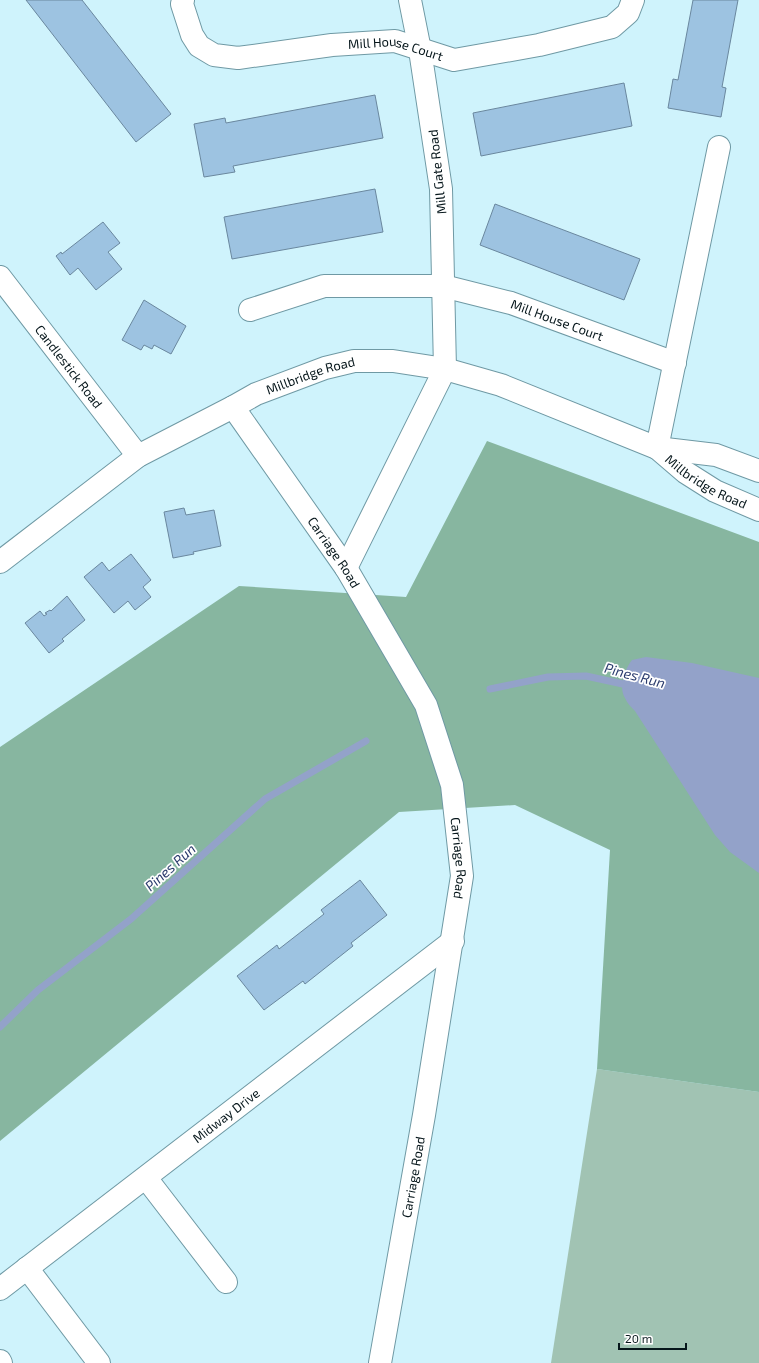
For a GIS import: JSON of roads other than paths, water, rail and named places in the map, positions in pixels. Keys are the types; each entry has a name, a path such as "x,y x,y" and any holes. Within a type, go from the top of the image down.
{"street":[{"name":"Mill Gate Road","path":"410,0 420,50 441,189 445,369"},
{"name":"Mill House Court","path":"184,8 192,35 199,46 214,55 238,58 332,45 395,41 454,60 540,45 612,27 628,13 633,0"},
{"path":"657,448 719,147"},
{"name":"Candlestick Road","path":"0,277 138,456"},
{"name":"Mill House Court","path":"250,310 324,286 444,286 511,303 675,363"},
{"name":"Millbridge Road","path":"0,562 138,456 233,408 256,394 325,368 354,361 393,361 445,369 502,385 657,448 716,455 759,471"},
{"path":"346,568 445,369"},
{"name":"Carriage Road","path":"233,408 346,568 426,705 452,785 462,876 453,941 380,1363"},
{"name":"Millbridge Road","path":"657,448 685,472 715,491 759,510"},
{"name":"Midway Drive","path":"0,1289 453,941"},
{"path":"146,1178 226,1282"},
{"path":"27,1268 99,1363"}],"water":[{"path":"646,657 692,663 759,678 759,873 730,852 715,835 635,711 626,700 623,694 622,684 627,668 632,660"}],"waterway":[{"name":"Pines Run","path":"490,689 548,677 586,676 632,686"},
{"name":"Pines Run","path":"0,1027 38,990 131,919 265,799 366,741"}]}
